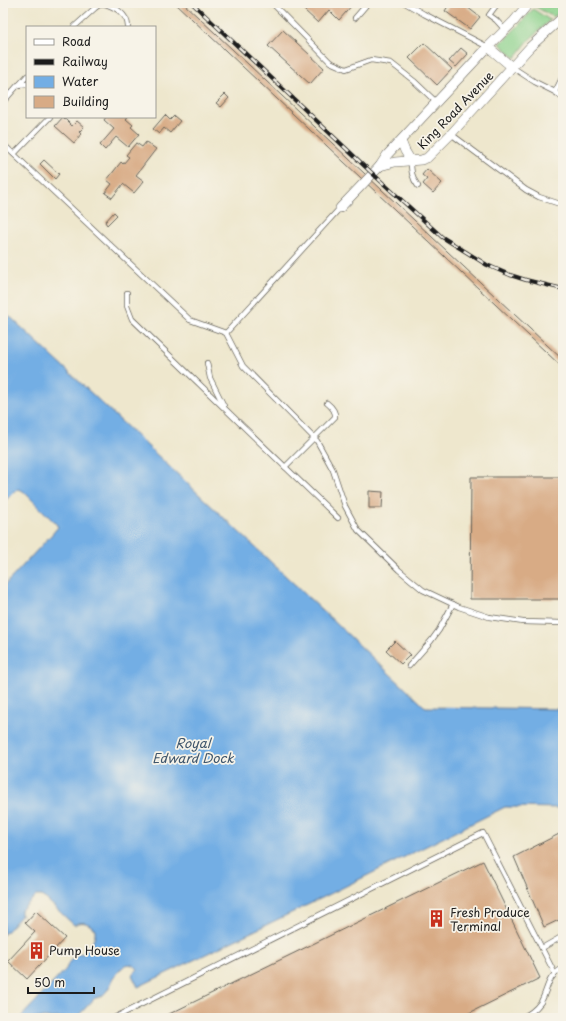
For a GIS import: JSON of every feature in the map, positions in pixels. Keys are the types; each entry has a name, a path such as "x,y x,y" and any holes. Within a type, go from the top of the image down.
{"street":[{"name":"King Road Avenue","path":"340,208 380,166 387,155 514,21 529,3"},
{"name":"King Road Avenue","path":"380,166 395,162 427,158 451,134 530,47 563,17"},
{"name":"King Road Avenue","path":"488,47 512,67"},
{"name":"King Road Avenue","path":"401,141 411,161"}],"lane":[{"path":"75,26 81,19 102,3 114,8 125,17 128,22 128,26"},
{"path":"355,18 368,3"},
{"path":"405,3 488,47"},
{"path":"498,3 489,15 505,30"},
{"path":"275,6 330,62 346,69 371,60 391,63 414,80 436,102"},
{"path":"512,67 534,82 555,92 563,98"},
{"path":"555,92 563,76"},
{"path":"3,102 26,77"},
{"path":"18,85 26,84"},
{"path":"14,154 49,118"},
{"path":"451,134 526,190 538,197 563,205"},
{"path":"3,144 190,320 226,333 243,366 317,441 333,470 345,506 358,530 399,570 423,590 453,604 489,617 523,622 563,623"},
{"path":"411,161 414,181 418,186"},
{"path":"226,333 340,208"},
{"path":"127,293 126,306 132,319 338,518"},
{"path":"207,363 210,378 226,409"},
{"path":"286,467 335,417 336,414 334,410 327,403"},
{"path":"409,666 439,630 453,604"},
{"path":"114,1018 483,833 555,974"},
{"path":"542,948 563,936"},
{"path":"521,1018 535,1009 540,1003 550,978 563,968"}],"green space":[{"path":"536,3 561,3 563,4 563,11 553,17 534,6"},
{"path":"533,9 550,20 528,41 515,58 500,44"}],"water":[{"name":"Royal Edward Dock","path":"3,310 424,706 563,709 563,808 505,807 138,987 132,975 138,969 130,964 127,965 121,969 112,980 105,993 98,998 95,998 76,1018 20,1018 66,969 69,962 79,953 82,954 90,946 95,937 95,929 85,923 74,925 46,899 41,896 36,896 21,910 21,916 3,935 3,873 7,866 3,859 3,587 58,527 23,491 18,489 3,503"}],"building":[{"path":"175,3 183,3 563,360 563,368"},
{"path":"302,3 354,3 339,20 329,10 318,23 304,10 306,7"},
{"path":"450,3 470,3 467,7 480,17 470,29 445,11"},
{"path":"283,30 324,68 310,84 268,46"},
{"path":"424,43 452,69 437,85 409,58"},
{"path":"461,48 468,54 456,67 449,61"},
{"path":"225,94 229,98 221,107 216,103"},
{"path":"165,115 170,120 174,116 180,121 170,133 164,128 159,134 153,129"},
{"path":"62,118 64,118 72,126 77,121 84,127 79,132 81,134 74,143 55,126"},
{"path":"105,118 127,118 126,119 133,125 131,127 139,134 128,147 116,137 105,150 100,145 114,129 104,120"},
{"path":"146,142 156,149 136,175 144,181 134,193 123,184 112,198 105,193 112,184 107,180 121,162 123,164 129,157 126,155 136,143 142,147"},
{"path":"44,160 59,174 55,179 40,164"},
{"path":"427,169 442,183 433,193 423,184 427,179 422,175"},
{"path":"114,212 117,215 107,225 105,222"},
{"path":"471,477 563,477 563,599 470,599"},
{"path":"369,491 383,492 382,508 369,508"},
{"path":"395,641 410,655 401,664 386,650"},
{"path":"563,832 563,918 544,927 514,857"},
{"name":"Fresh Produce Terminal","path":"483,861 540,978 459,1018 161,1018"},
{"name":"Pump House","path":"36,911 65,938 27,979 8,961 35,932 25,923"}],"railway":[{"path":"192,3 442,237 487,265 510,275 563,289"}],"place":[{"name":"Fresh Produce Terminal","path":"437,919"},
{"name":"Pump House","path":"36,950"}]}
